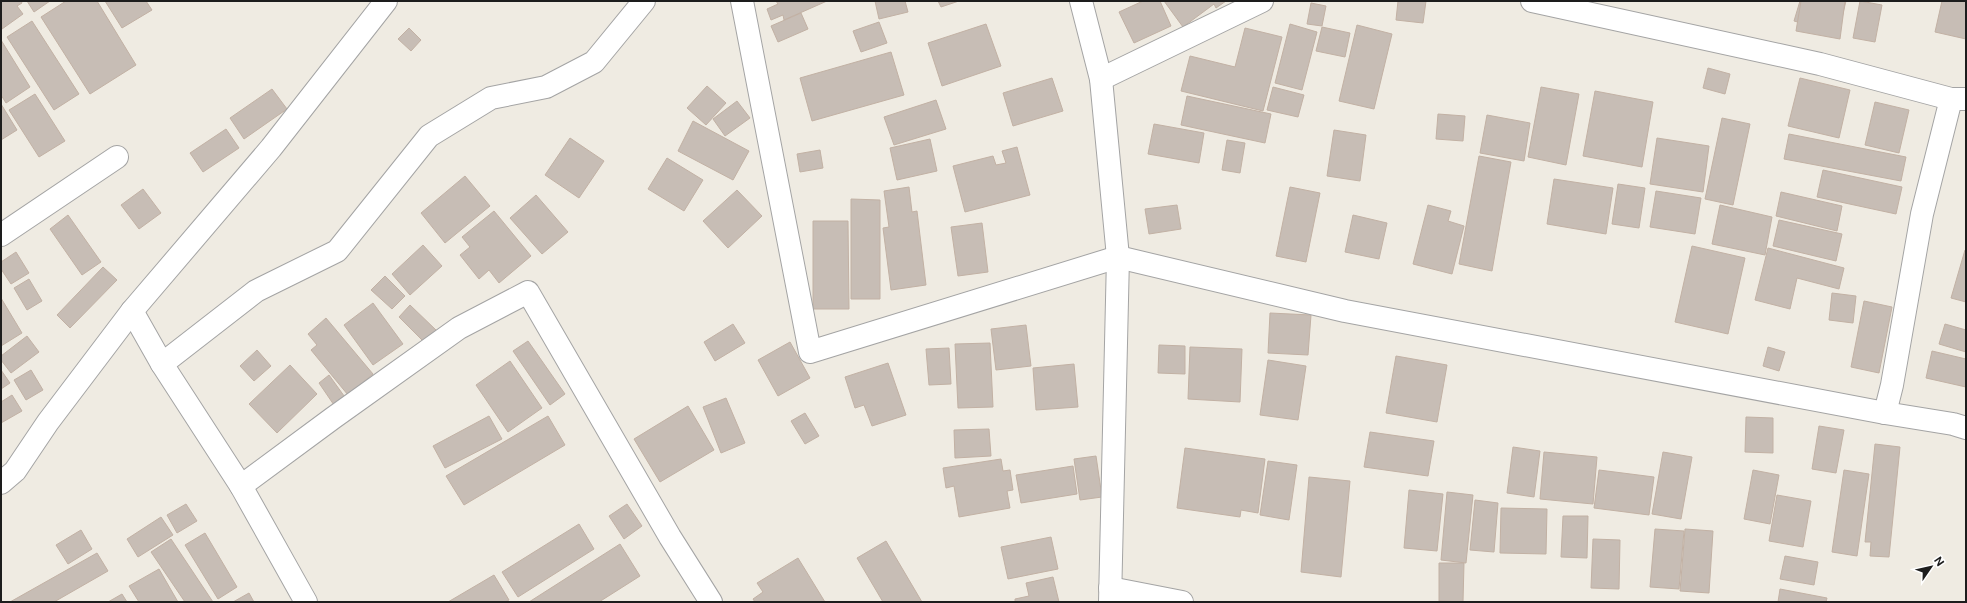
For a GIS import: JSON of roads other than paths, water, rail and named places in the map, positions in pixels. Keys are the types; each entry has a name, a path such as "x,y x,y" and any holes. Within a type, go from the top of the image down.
{"street":[{"path":"1,483 15,471 48,422 132,312 271,148 386,1"},
{"path":"162,364 256,291 337,251 429,136 491,98 546,87 594,62 644,1"},
{"path":"742,1 810,352 1118,256 1345,311 1885,413 1953,424 1966,428"},
{"path":"1081,1 1101,79 1118,256 1110,595 1182,602"},
{"path":"1101,79 1262,1"},
{"path":"1532,1 1820,64 1958,99 1922,214 1892,385 1885,413"},
{"path":"1,235 117,157"},
{"path":"241,486 459,328 528,292 670,537 711,602"},
{"path":"132,312 162,364 241,486 306,602"}]}
